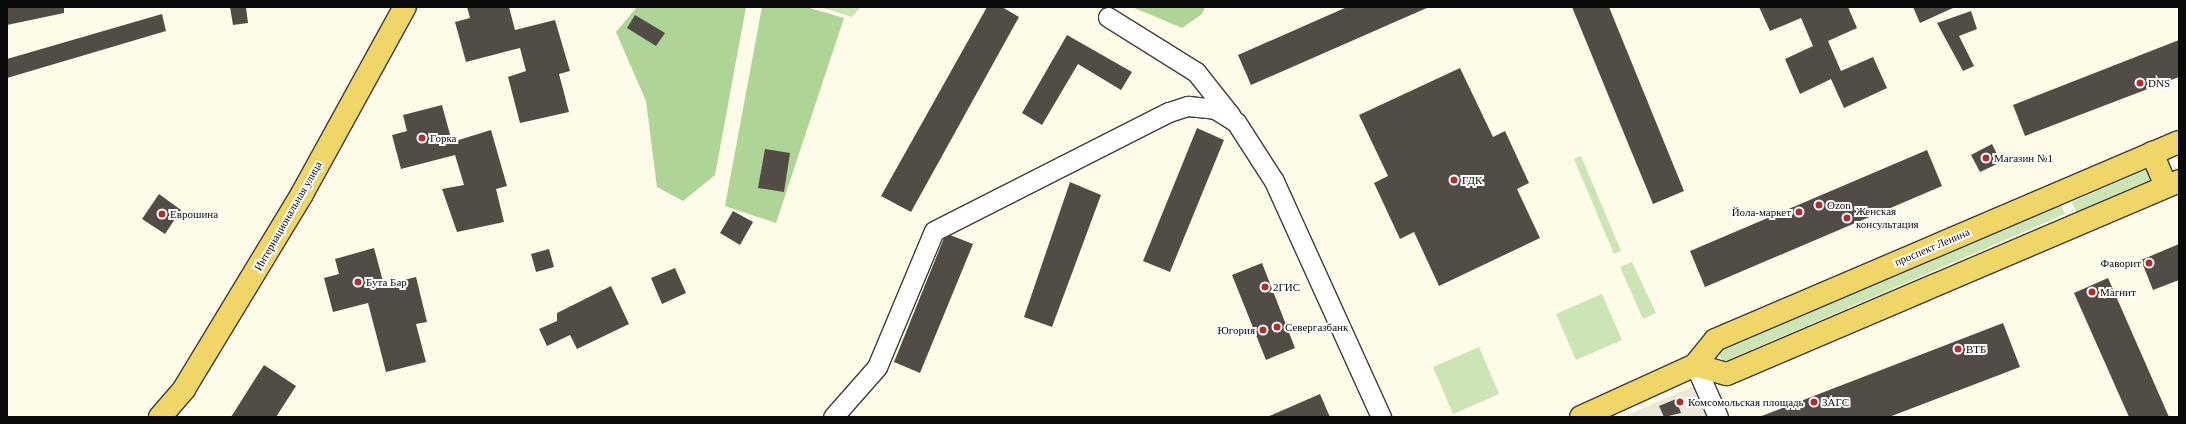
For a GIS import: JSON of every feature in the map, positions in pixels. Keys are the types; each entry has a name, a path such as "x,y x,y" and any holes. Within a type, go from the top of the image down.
{"main road":[{"name":"Интернациональная улица","path":"160,417 184,389 302,194 405,7"},
{"name":"проспект Ленина","path":"1581,417 1695,365 1715,340 2179,142"},
{"path":"1695,365 1727,374 2173,183 2152,153"}],"street":[{"path":"1108,17 1196,72 1236,122 1274,181 1381,417"},
{"path":"833,417 877,367 934,232 1169,112 1188,106 1215,109 1236,122"},
{"path":"1695,365 1718,417"}],"green space":[{"path":"637,7 746,7 715,175 683,201 657,187 646,101 616,32"},
{"path":"762,7 806,7 844,18 776,223 725,206"},
{"path":"820,7 861,7 852,17"},
{"path":"1132,7 1205,7 1202,14 1182,28"},
{"path":"1581,156 1621,251 1614,254 1574,159"},
{"path":"2150,168 2155,178 2076,212 2072,202"},
{"path":"2061,204 2065,214 1723,362 1718,352"},
{"path":"1632,262 1656,313 1643,319 1620,267"},
{"path":"1602,294 1622,340 1576,360 1556,314"},
{"path":"1479,347 1499,394 1453,414 1433,367"}],"shaded area":[{"name":"Комсомольская площадь","path":"1694,386 1708,417 1623,417"}],"building":[{"path":"7,7 64,7 64,13 7,25"},
{"path":"230,7 246,7 248,23 233,25"},
{"path":"467,7 509,7 515,30 555,20 570,71 559,74 569,112 520,123 508,77 526,71 520,48 466,62 455,22 470,18"},
{"path":"987,7 1002,7 1019,17 911,212 881,196"},
{"path":"1347,7 1429,7 1251,85 1238,55"},
{"path":"1572,7 1609,7 1684,191 1653,204"},
{"path":"1759,7 1848,7 1857,28 1828,41 1841,71 1873,57 1887,88 1844,108 1831,79 1800,94 1785,59 1813,46 1801,18 1770,31"},
{"path":"1913,7 1955,7 1920,23"},
{"path":"1971,11 1977,29 1959,36 1974,66 1963,71 1937,23"},
{"path":"162,14 166,31 7,78 7,59"},
{"path":"635,15 665,33 656,46 627,28"},
{"path":"1067,35 1132,72 1121,90 1078,64 1042,125 1022,113"},
{"path":"2179,40 2179,77 2025,136 2013,105"},
{"name":"ГДК","path":"1460,68 1493,137 1505,131 1529,183 1517,189 1540,238 1439,286 1414,232 1400,239 1374,183 1388,176 1359,115"},
{"path":"442,105 452,142 491,130 507,186 496,189 504,222 457,232 442,189 464,185 455,155 401,169 392,135 407,131 403,115"},
{"path":"1197,128 1224,140 1170,272 1143,261"},
{"name":"Магазин №1","path":"1992,144 2001,162 1980,172 1971,155"},
{"path":"765,149 790,153 784,192 758,188"},
{"path":"1927,150 1942,186 1705,287 1690,251"},
{"path":"1070,182 1101,195 1052,327 1024,317"},
{"name":"Еврошина","path":"159,194 181,210 165,234 142,219"},
{"path":"733,211 753,222 740,245 720,233"},
{"path":"950,235 973,244 920,373 894,362 944,238"},
{"path":"2179,244 2179,280 2153,290 2141,260"},
{"path":"374,248 384,285 416,277 427,322 416,324 426,362 386,372 368,303 333,312 324,278 339,274 335,259"},
{"path":"549,249 554,267 536,272 531,254"},
{"path":"1262,263 1295,348 1266,360 1232,275"},
{"path":"675,268 686,293 662,304 651,278"},
{"path":"2108,278 2169,417 2129,417 2074,293"},
{"path":"611,286 629,324 577,349 570,335 547,346 539,329 557,321 557,313"},
{"path":"2003,323 2020,367 1889,417 1759,417"},
{"path":"264,365 296,386 276,417 231,417"},
{"path":"1320,394 1330,417 1267,417"},
{"path":"1676,399 1681,413 1664,417 1659,406"}],"place":[{"name":"DNS","path":"2140,83"},
{"name":"Горка","path":"422,138"},
{"name":"Магазин №1","path":"1986,158"},
{"name":"ГДК","path":"1454,180"},
{"name":"Ozon","path":"1819,205"},
{"name":"Йола-маркет","path":"1799,212"},
{"name":"Еврошина","path":"162,214"},
{"name":"Женская консультация","path":"1847,218"},
{"name":"Фаворит","path":"2149,263"},
{"name":"Бута Бар","path":"358,282"},
{"name":"2ГИС","path":"1265,287"},
{"name":"Магнит","path":"2092,292"},
{"name":"Севергазбанк","path":"1277,327"},
{"name":"Югория","path":"1263,330"},
{"name":"ВТБ","path":"1958,349"},
{"name":"Комсомольская площадь","path":"1680,402"},
{"name":"ЗАГС","path":"1814,402"}]}
